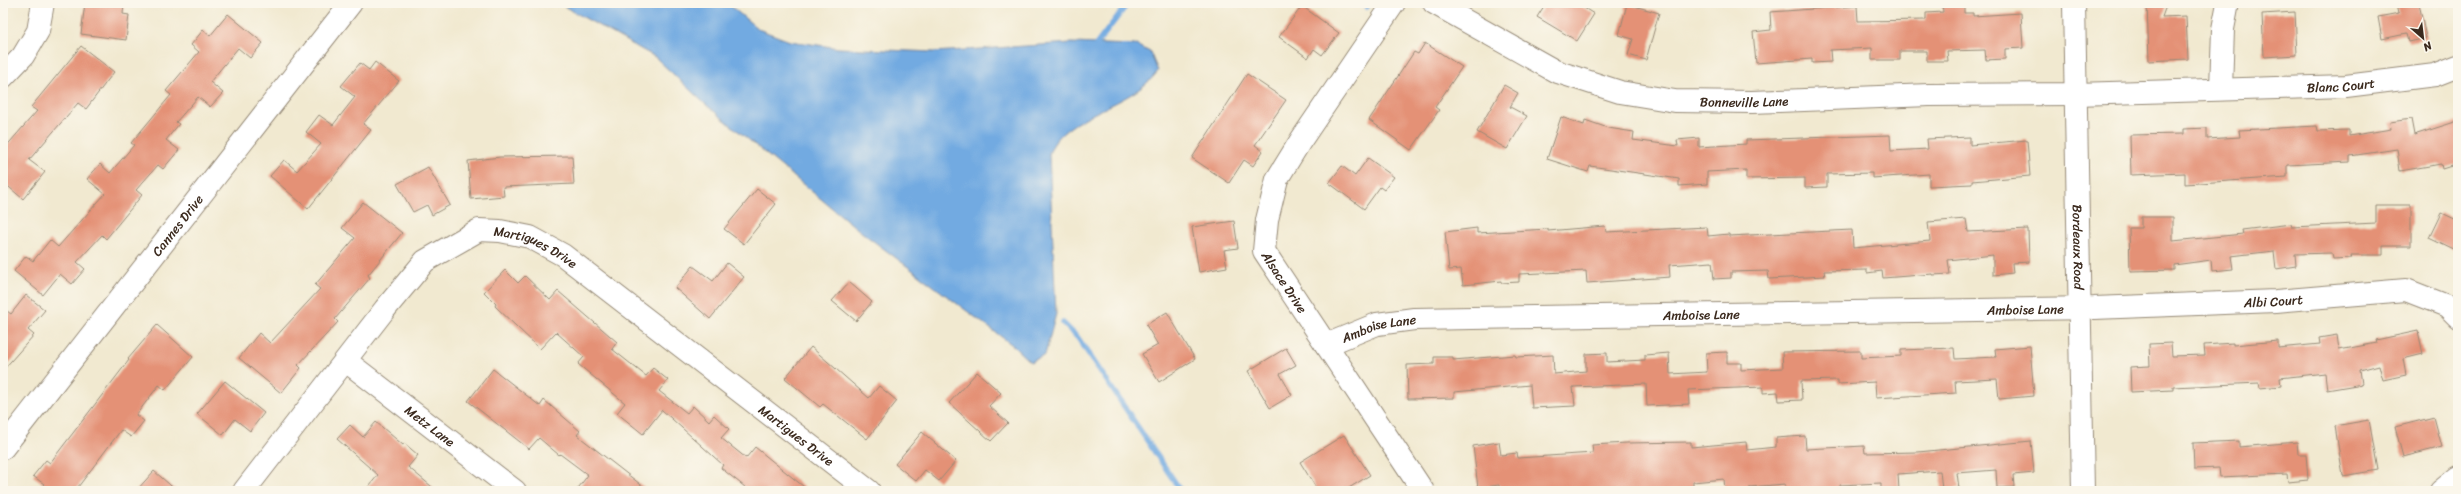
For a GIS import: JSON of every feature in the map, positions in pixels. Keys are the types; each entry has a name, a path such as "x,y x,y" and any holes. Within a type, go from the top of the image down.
{"street":[{"path":"3,78 23,56 38,31 43,3"},
{"name":"Cannes Drive","path":"3,448 351,3"},
{"name":"Alsace Drive","path":"1394,3 1301,140 1277,180 1266,220 1264,251 1423,491"},
{"name":"Bonneville Lane","path":"1434,3 1555,71 1620,92 1675,101 1752,102 1929,95 2076,94"},
{"name":"Bordeaux Road","path":"2074,3 2082,308 2083,491"},
{"path":"2221,89 2223,29 2228,3"},
{"name":"Blanc Court","path":"2076,94 2346,86 2435,75 2458,66"},
{"name":"Martigues Drive","path":"244,491 385,309 425,261 477,230 500,231 530,237 563,255 869,491"},
{"name":"Albi Court","path":"2082,308 2276,301 2406,290 2447,306 2458,317"},
{"name":"Amboise Lane","path":"1326,345 1377,324 1414,319 2082,308"},
{"name":"Metz Lane","path":"346,361 515,491"},
{"path":"2441,491 2458,477"}],"water":[{"path":"558,3 727,3 758,29 790,41 839,48 934,52 1071,43 1136,45 1150,52 1158,71 1146,84 1132,94 1067,129 1056,140 1049,154 1056,314 1045,355 1030,362 1011,344 860,231 704,103 655,57"}],"building":[{"path":"85,3 124,3 123,14 129,15 126,40 81,34"},
{"path":"1546,3 1576,3 1594,14 1577,41 1537,17"},
{"path":"1942,3 1964,3 1964,13 1973,13 1973,16 2021,13 2023,48 2005,49 2005,59 1986,60 1985,50 1947,51 1948,61 1927,61 1927,51 1900,51 1900,60 1872,60 1872,48 1830,50 1831,62 1812,63 1812,59 1756,63 1753,32 1771,30 1770,12 1857,6 1858,21 1926,20 1926,13 1943,12"},
{"path":"2147,3 2167,3 2162,17 2186,16 2188,59 2149,61"},
{"path":"2397,3 2419,3 2426,38 2408,42 2406,34 2382,39 2378,17 2399,13"},
{"path":"1627,4 1659,13 1646,60 1628,55 1633,39 1619,35"},
{"path":"1302,6 1339,33 1322,55 1314,49 1308,58 1279,37"},
{"path":"2295,12 2297,55 2264,57 2262,14"},
{"path":"228,14 263,43 250,58 238,48 210,82 223,93 210,107 198,97 176,122 179,124 166,140 179,150 163,169 158,165 136,190 142,195 106,239 102,235 77,262 85,269 72,284 60,274 43,295 14,271 26,256 33,261 50,240 58,247 105,194 87,179 100,164 110,173 134,145 131,143 171,95 166,91 199,52 191,45 203,30 210,36"},
{"path":"1425,43 1462,67 1435,107 1439,110 1411,150 1369,120 1414,52 1418,54"},
{"path":"81,46 114,72 86,109 78,103 29,160 45,172 23,199 3,182 3,150 37,111 31,107"},
{"path":"375,62 399,81 363,124 371,130 308,209 270,176 284,160 297,171 321,144 306,132 319,115 333,125 355,97 341,86 360,63 369,70"},
{"path":"1247,74 1286,100 1255,145 1263,151 1253,166 1244,160 1229,183 1192,158"},
{"path":"1504,85 1518,93 1510,107 1527,116 1507,149 1477,132"},
{"path":"1561,117 1584,125 1585,120 1608,128 1634,132 1633,140 1678,146 1677,140 1699,138 1699,147 1746,144 1746,140 1890,135 1891,151 1928,149 1927,139 1970,137 1970,145 2027,140 2030,176 1972,181 1972,184 1929,186 1929,174 1872,178 1872,173 1827,174 1827,187 1805,188 1805,178 1746,179 1746,170 1707,172 1707,184 1679,186 1679,179 1590,166 1588,172 1547,159"},
{"path":"2411,119 2414,135 2458,121 2458,164 2442,169 2441,164 2400,171 2397,149 2350,156 2350,162 2287,165 2287,177 2185,184 2185,173 2131,175 2130,135 2183,134 2183,129 2207,128 2207,139 2240,137 2239,130 2317,126 2318,131 2349,130 2349,136 2391,129 2390,122"},
{"path":"572,156 574,184 503,187 504,196 471,199 468,161 500,157"},
{"path":"1368,158 1394,177 1384,190 1380,187 1364,209 1329,183 1342,166 1355,176"},
{"path":"428,167 450,205 432,215 427,205 413,212 397,184"},
{"path":"757,189 776,204 744,244 724,229"},
{"path":"363,202 402,233 368,275 370,278 335,319 338,322 298,365 301,368 281,393 239,358 259,333 270,343 320,289 315,285 355,238 342,228"},
{"path":"2376,205 2411,205 2411,246 2383,246 2383,255 2351,255 2352,258 2333,259 2332,253 2295,254 2296,266 2276,269 2274,251 2231,256 2233,269 2212,271 2211,260 2174,265 2174,270 2130,271 2129,228 2141,228 2141,217 2173,217 2173,241 2243,234 2242,230 2291,224 2292,227 2376,223"},
{"path":"2441,213 2458,221 2458,252 2429,238"},
{"path":"1966,219 1968,232 2028,229 2029,262 2012,263 2013,273 1993,275 1993,255 1948,260 1950,274 1883,278 1882,271 1867,273 1867,270 1824,271 1825,276 1769,279 1768,271 1731,272 1731,278 1714,279 1712,262 1669,265 1670,277 1587,283 1586,271 1519,274 1519,282 1501,283 1501,281 1463,285 1461,269 1449,270 1445,232 1477,228 1477,233 1548,229 1548,231 1605,226 1606,232 1707,227 1708,236 1729,234 1729,236 1852,230 1853,248 1930,241 1928,222"},
{"path":"1234,221 1238,248 1224,250 1227,267 1199,272 1192,227"},
{"path":"727,263 744,277 710,319 675,288 693,266 713,281"},
{"path":"505,270 518,283 525,276 550,300 558,291 617,342 612,349 646,376 653,368 668,380 659,391 687,413 693,406 709,421 714,415 729,429 721,438 746,458 755,447 809,491 750,491 721,468 723,465 662,410 643,434 617,413 625,403 578,364 584,357 556,332 540,349 495,306 496,304 484,292"},
{"path":"849,282 872,302 856,321 832,301"},
{"path":"26,295 45,310 28,330 34,335 3,370 3,308 11,314"},
{"path":"1167,312 1195,359 1159,382 1142,354 1158,345 1146,325"},
{"path":"157,325 193,357 165,390 159,385 136,415 144,421 131,437 121,430 75,491 38,491 44,484 33,476 46,460 50,463 129,360 128,359"},
{"path":"2418,331 2423,354 2403,359 2406,375 2383,380 2379,365 2360,370 2362,384 2327,390 2325,373 2280,378 2281,386 2260,388 2259,383 2173,387 2173,390 2131,392 2130,367 2150,366 2149,344 2171,343 2172,356 2205,355 2204,345 2233,343 2233,345 2278,341 2278,348 2320,344 2319,338 2337,335 2339,350 2377,343 2376,340"},
{"path":"2030,346 2034,396 1999,399 1997,379 1955,381 1956,393 1876,398 1875,382 1838,384 1838,380 1801,381 1802,400 1779,401 1778,392 1763,393 1763,387 1688,390 1689,404 1647,406 1646,384 1573,387 1575,406 1532,408 1530,385 1454,392 1454,398 1408,399 1407,365 1434,364 1434,357 1453,357 1453,360 1515,355 1516,357 1553,355 1554,374 1586,371 1586,354 1607,353 1607,362 1645,360 1645,355 1669,353 1670,374 1707,372 1706,353 1727,352 1727,363 1741,363 1741,370 1783,368 1782,352 1861,351 1861,358 1901,356 1901,350 1954,348 1955,359 1996,357 1995,349"},
{"path":"811,347 869,398 879,386 897,401 867,439 823,404 820,407 785,378"},
{"path":"1286,348 1296,365 1280,374 1292,395 1270,408 1248,371"},
{"path":"493,369 540,406 544,400 580,431 577,435 649,491 576,491 588,475 560,454 559,455 539,438 529,449 468,401"},
{"path":"977,372 1001,393 989,406 1008,423 991,441 949,403"},
{"path":"225,381 264,413 250,431 235,419 223,435 197,414"},
{"path":"2434,417 2442,447 2403,457 2395,427"},
{"path":"2369,420 2378,470 2343,476 2335,426"},
{"path":"376,422 403,445 404,443 418,455 408,467 437,491 365,491 378,475 337,439 350,425 363,437"},
{"path":"922,432 956,461 939,481 925,470 916,481 895,464"},
{"path":"1344,435 1370,475 1344,491 1318,491 1300,462"},
{"path":"1805,436 1806,449 1864,446 1865,453 1918,452 2031,441 2034,473 2013,475 2014,487 1997,488 1996,470 1957,473 1959,488 1942,490 1940,471 1898,474 1899,490 1881,491 1881,483 1840,485 1840,491 1785,491 1785,484 1750,487 1750,491 1725,491 1724,479 1693,482 1693,491 1500,491 1499,485 1478,488 1473,446 1499,442 1501,455 1517,453 1518,458 1593,453 1592,445 1627,443 1691,442 1691,447 1746,442 1747,450 1776,447 1776,438"},
{"path":"2239,441 2239,447 2297,442 2298,454 2306,454 2308,480 2288,482 2287,474 2220,477 2219,468 2194,469 2193,443"},
{"path":"154,471 177,491 136,491"}],"waterway":[{"path":"1093,49 1128,3"},
{"path":"1361,3 1367,7"},
{"path":"1063,323 1078,338 1181,491"}]}
